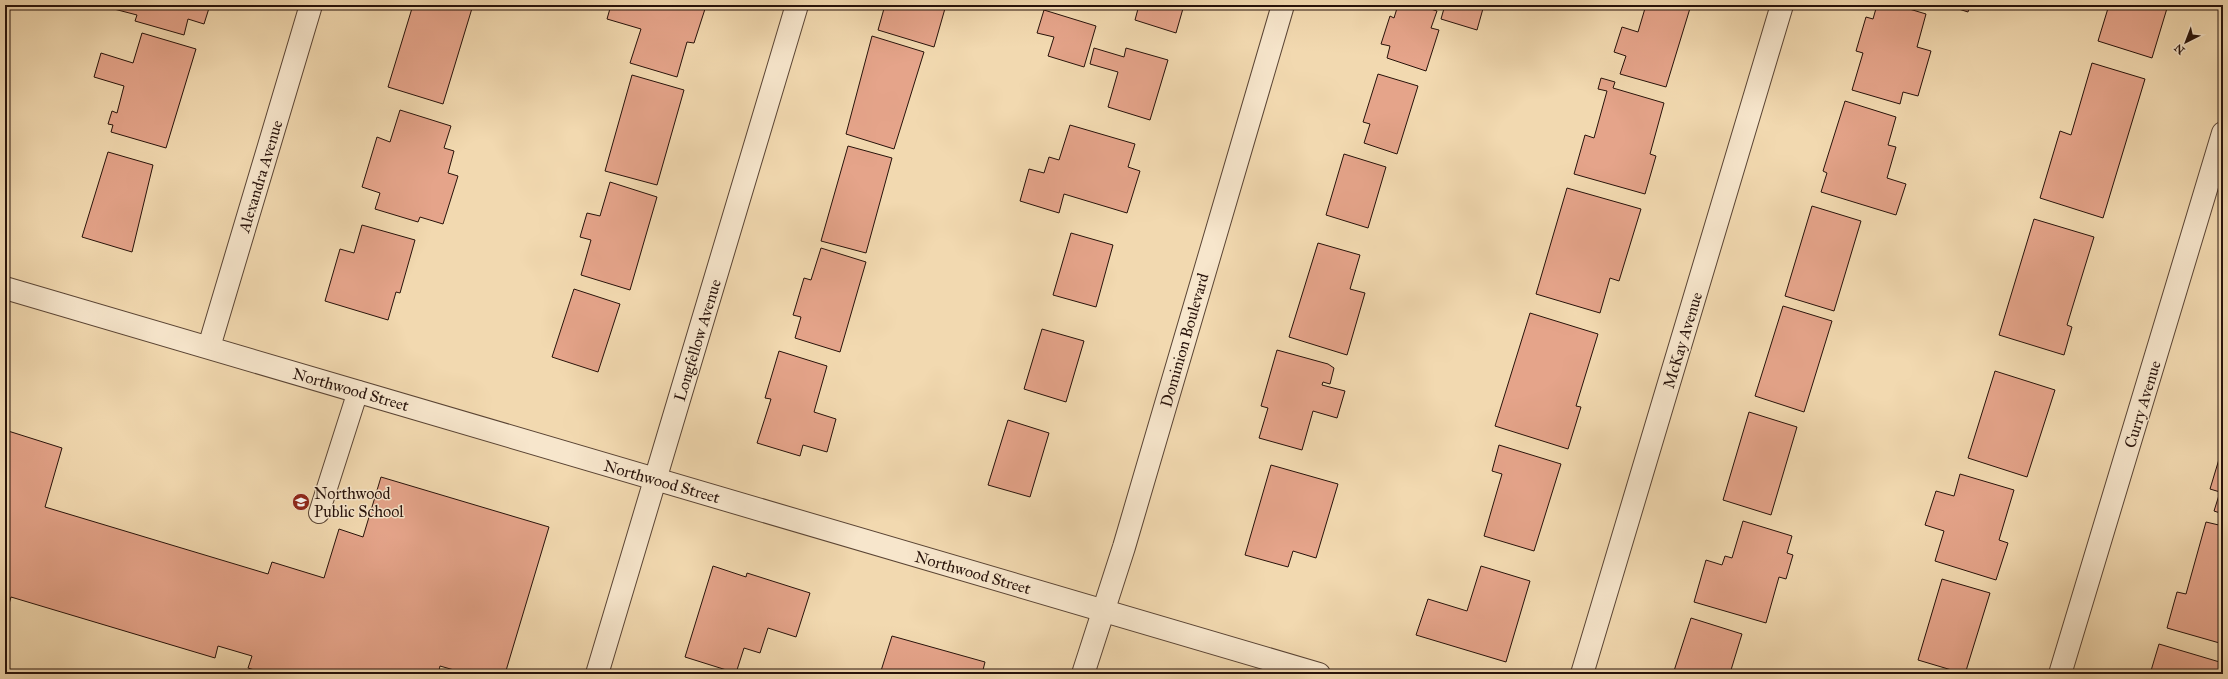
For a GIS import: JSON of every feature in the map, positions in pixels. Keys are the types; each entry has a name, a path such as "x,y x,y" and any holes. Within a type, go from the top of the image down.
{"street":[{"name":"Alexandra Avenue","path":"208,347 311,5"},
{"name":"Longfellow Avenue","path":"597,674 797,5"},
{"name":"Dominion Boulevard","path":"1083,674 1105,610 1283,5"},
{"name":"McKay Avenue","path":"1582,674 1782,5"},
{"name":"Curry Avenue","path":"2060,674 2223,133"},
{"name":"Northwood Street","path":"5,288 1105,610 1316,674"}],"lane":[{"path":"319,513 358,391"}],"building":[{"path":"115,5 210,5 204,24 188,19 184,35 135,21 137,15 114,9"},
{"path":"413,5 473,5 443,104 388,87"},
{"path":"611,5 692,5 705,9 694,43 687,42 677,77 630,63 641,29 607,19"},
{"path":"885,5 946,5 934,47 878,30"},
{"path":"1139,5 1184,5 1176,33 1135,20"},
{"path":"1398,5 1418,5 1437,11 1431,28 1439,30 1426,71 1387,58 1390,46 1381,44 1390,16 1394,18"},
{"path":"1445,5 1484,5 1477,30 1441,19"},
{"path":"1646,5 1691,5 1666,87 1620,74 1626,56 1614,52 1622,27 1638,32"},
{"path":"1877,5 1896,5 1926,14 1917,47 1931,51 1918,96 1903,92 1900,104 1852,90 1863,53 1856,51 1866,17 1873,19"},
{"path":"1946,5 1970,5 1968,12"},
{"path":"2109,5 2168,5 2152,58 2098,41"},
{"path":"1044,10 1096,26 1084,67 1048,56 1054,37 1037,33"},
{"path":"142,33 196,49 166,148 111,132 113,125 108,124 112,111 117,113 124,86 94,77 101,53 133,63"},
{"path":"872,36 924,52 894,149 846,134"},
{"path":"1094,48 1124,57 1126,48 1168,60 1150,120 1108,107 1118,72 1090,64"},
{"path":"2092,63 2145,79 2103,218 2040,198 2060,131 2071,135"},
{"path":"1378,74 1418,86 1397,154 1364,143 1370,124 1363,122"},
{"path":"632,75 684,90 657,185 605,171"},
{"path":"1601,78 1615,82 1613,88 1664,103 1650,154 1656,156 1645,194 1574,174 1585,135 1594,138 1607,91 1598,89"},
{"path":"1845,101 1896,117 1888,145 1896,147 1887,178 1906,184 1896,215 1821,192 1827,173 1823,171"},
{"path":"400,110 451,126 444,148 454,151 448,173 458,176 443,224 420,217 418,222 375,209 380,193 362,187 377,137 390,142"},
{"path":"1070,125 1135,144 1128,167 1140,171 1127,213 1064,194 1059,213 1020,201 1029,169 1044,173 1049,157 1059,160"},
{"path":"848,146 892,158 866,253 821,241"},
{"path":"108,152 153,165 132,252 82,237"},
{"path":"1344,154 1386,167 1368,228 1326,215"},
{"path":"610,182 657,197 630,290 581,275 591,240 580,237 587,213 600,216"},
{"path":"1567,188 1641,209 1619,281 1610,278 1600,313 1536,294"},
{"path":"1812,206 1861,221 1834,311 1785,296"},
{"path":"2034,219 2094,237 2067,325 2072,327 2064,355 1999,335"},
{"path":"362,225 415,240 400,293 396,292 388,320 325,301 340,249 354,253"},
{"path":"1071,233 1113,245 1096,307 1053,295"},
{"path":"1318,243 1360,255 1350,289 1365,293 1347,355 1289,337"},
{"path":"821,248 866,262 840,352 795,338 801,317 793,315 804,278 811,280"},
{"path":"574,289 620,304 598,372 552,357"},
{"path":"1783,306 1832,321 1804,412 1755,396"},
{"path":"1530,313 1598,334 1576,406 1581,407 1568,449 1495,426"},
{"path":"1042,329 1084,341 1066,402 1024,389"},
{"path":"1277,350 1328,364 1334,368 1330,384 1323,382 1322,385 1345,391 1337,418 1313,411 1302,450 1259,438 1268,408 1261,406"},
{"path":"779,351 827,366 814,412 836,419 827,452 803,445 800,456 757,443 771,399 765,398"},
{"path":"1995,371 2055,390 2027,477 1968,458"},
{"path":"1749,412 1797,427 1771,515 1723,500"},
{"path":"1008,420 1049,433 1030,497 988,485"},
{"path":"5,430 62,448 45,507 268,574 272,562 324,578 339,529 363,537 381,477 549,527 505,674 468,674 440,666 438,674 267,674 248,668 252,656 218,646 215,658 11,597 5,618"},
{"path":"1499,445 1561,464 1534,551 1484,536 1502,474 1492,471"},
{"path":"2223,446 2223,514 2214,511 2220,492 2210,489"},
{"path":"1271,465 1338,484 1316,558 1293,551 1288,567 1245,555"},
{"path":"1960,474 2014,490 1999,540 2008,543 1996,580 1935,561 1944,531 1925,525 1936,491 1954,496"},
{"path":"1743,521 1792,536 1787,553 1793,555 1786,579 1779,577 1766,623 1694,602 1706,560 1722,565 1725,556 1732,558"},
{"path":"2206,522 2223,526 2223,644 2167,628 2177,592 2186,594"},
{"path":"713,566 746,577 747,573 810,593 796,637 768,628 760,653 744,648 736,673 685,657"},
{"path":"1481,566 1530,581 1506,662 1416,635 1428,599 1467,611"},
{"path":"1942,579 1990,593 1965,674 1918,660"},
{"path":"1691,618 1742,634 1731,670 1742,674 1673,674"},
{"path":"892,636 985,662 982,674 880,674"},
{"path":"2159,644 2223,663 2223,674 2150,674"}],"place":[{"name":"Northwood Public School","path":"301,502"}]}
